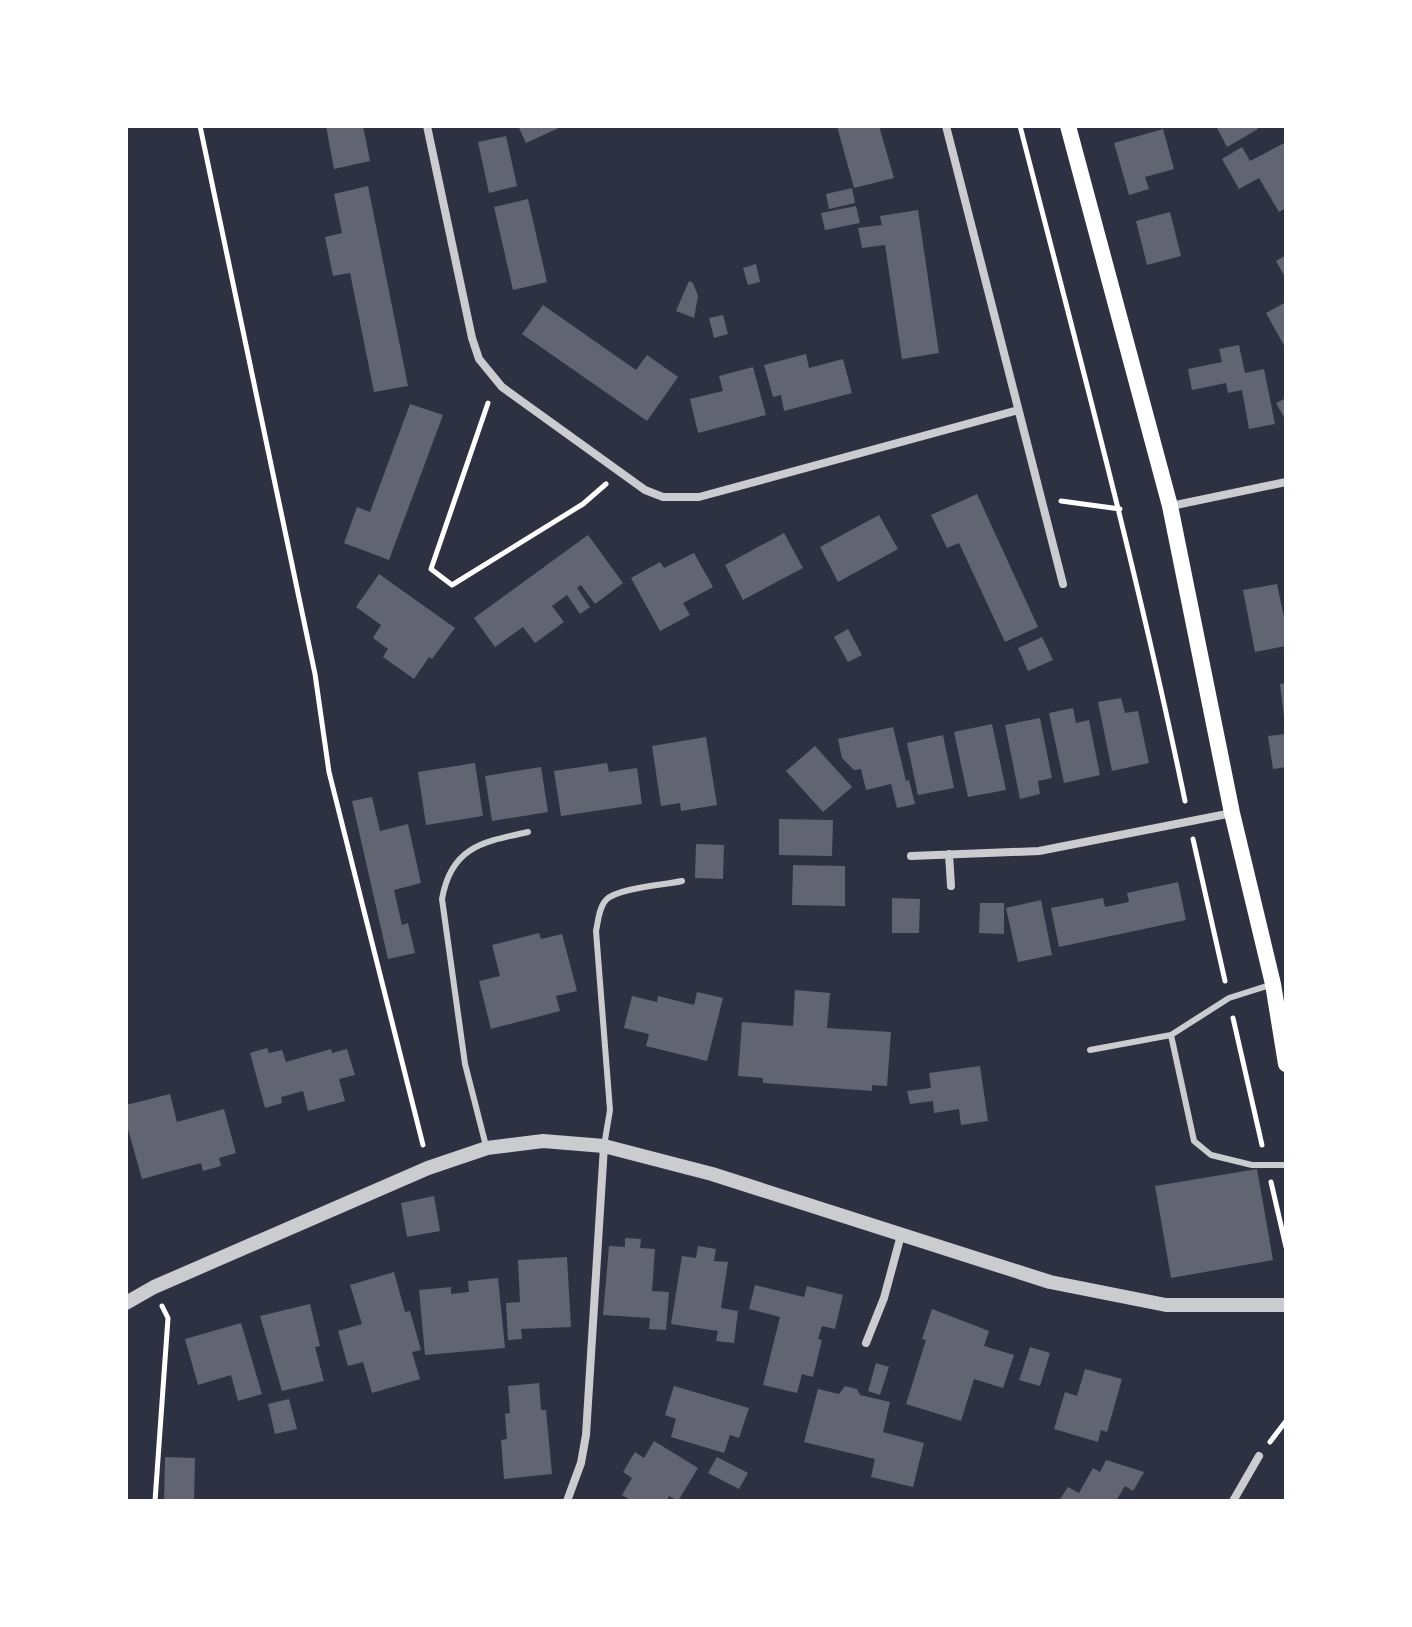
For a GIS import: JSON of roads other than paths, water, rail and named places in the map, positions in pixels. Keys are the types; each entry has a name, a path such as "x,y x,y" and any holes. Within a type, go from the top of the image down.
{"main road":[{"path":"1068,126 1170,506 1232,813 1273,984 1286,1064"}],"street":[{"path":"427,126 479,359 502,387 645,490 663,497 699,497 1018,410"},
{"path":"946,126 1063,584"},
{"path":"1170,506 1286,482"},
{"path":"911,856 1039,851 1232,813"},
{"path":"949,854 951,886"},
{"path":"126,1303 154,1287 428,1168 487,1148 543,1141 604,1146 712,1174 1050,1282 1121,1298 1166,1305 1286,1305"},
{"path":"567,1501 581,1463 586,1435 604,1146"},
{"path":"866,1343 884,1298 901,1235"},
{"path":"1233,1501 1259,1456"}],"lane":[{"path":"487,1148 465,1064 442,899 445,879 452,865 470,850 490,840 528,832"},
{"path":"604,1146 610,1110 596,931 601,912 604,902 614,894 682,881"},
{"path":"1090,1050 1171,1035 1229,998 1273,984"},
{"path":"1171,1035 1194,1141 1211,1155 1252,1165 1286,1165"}]}
